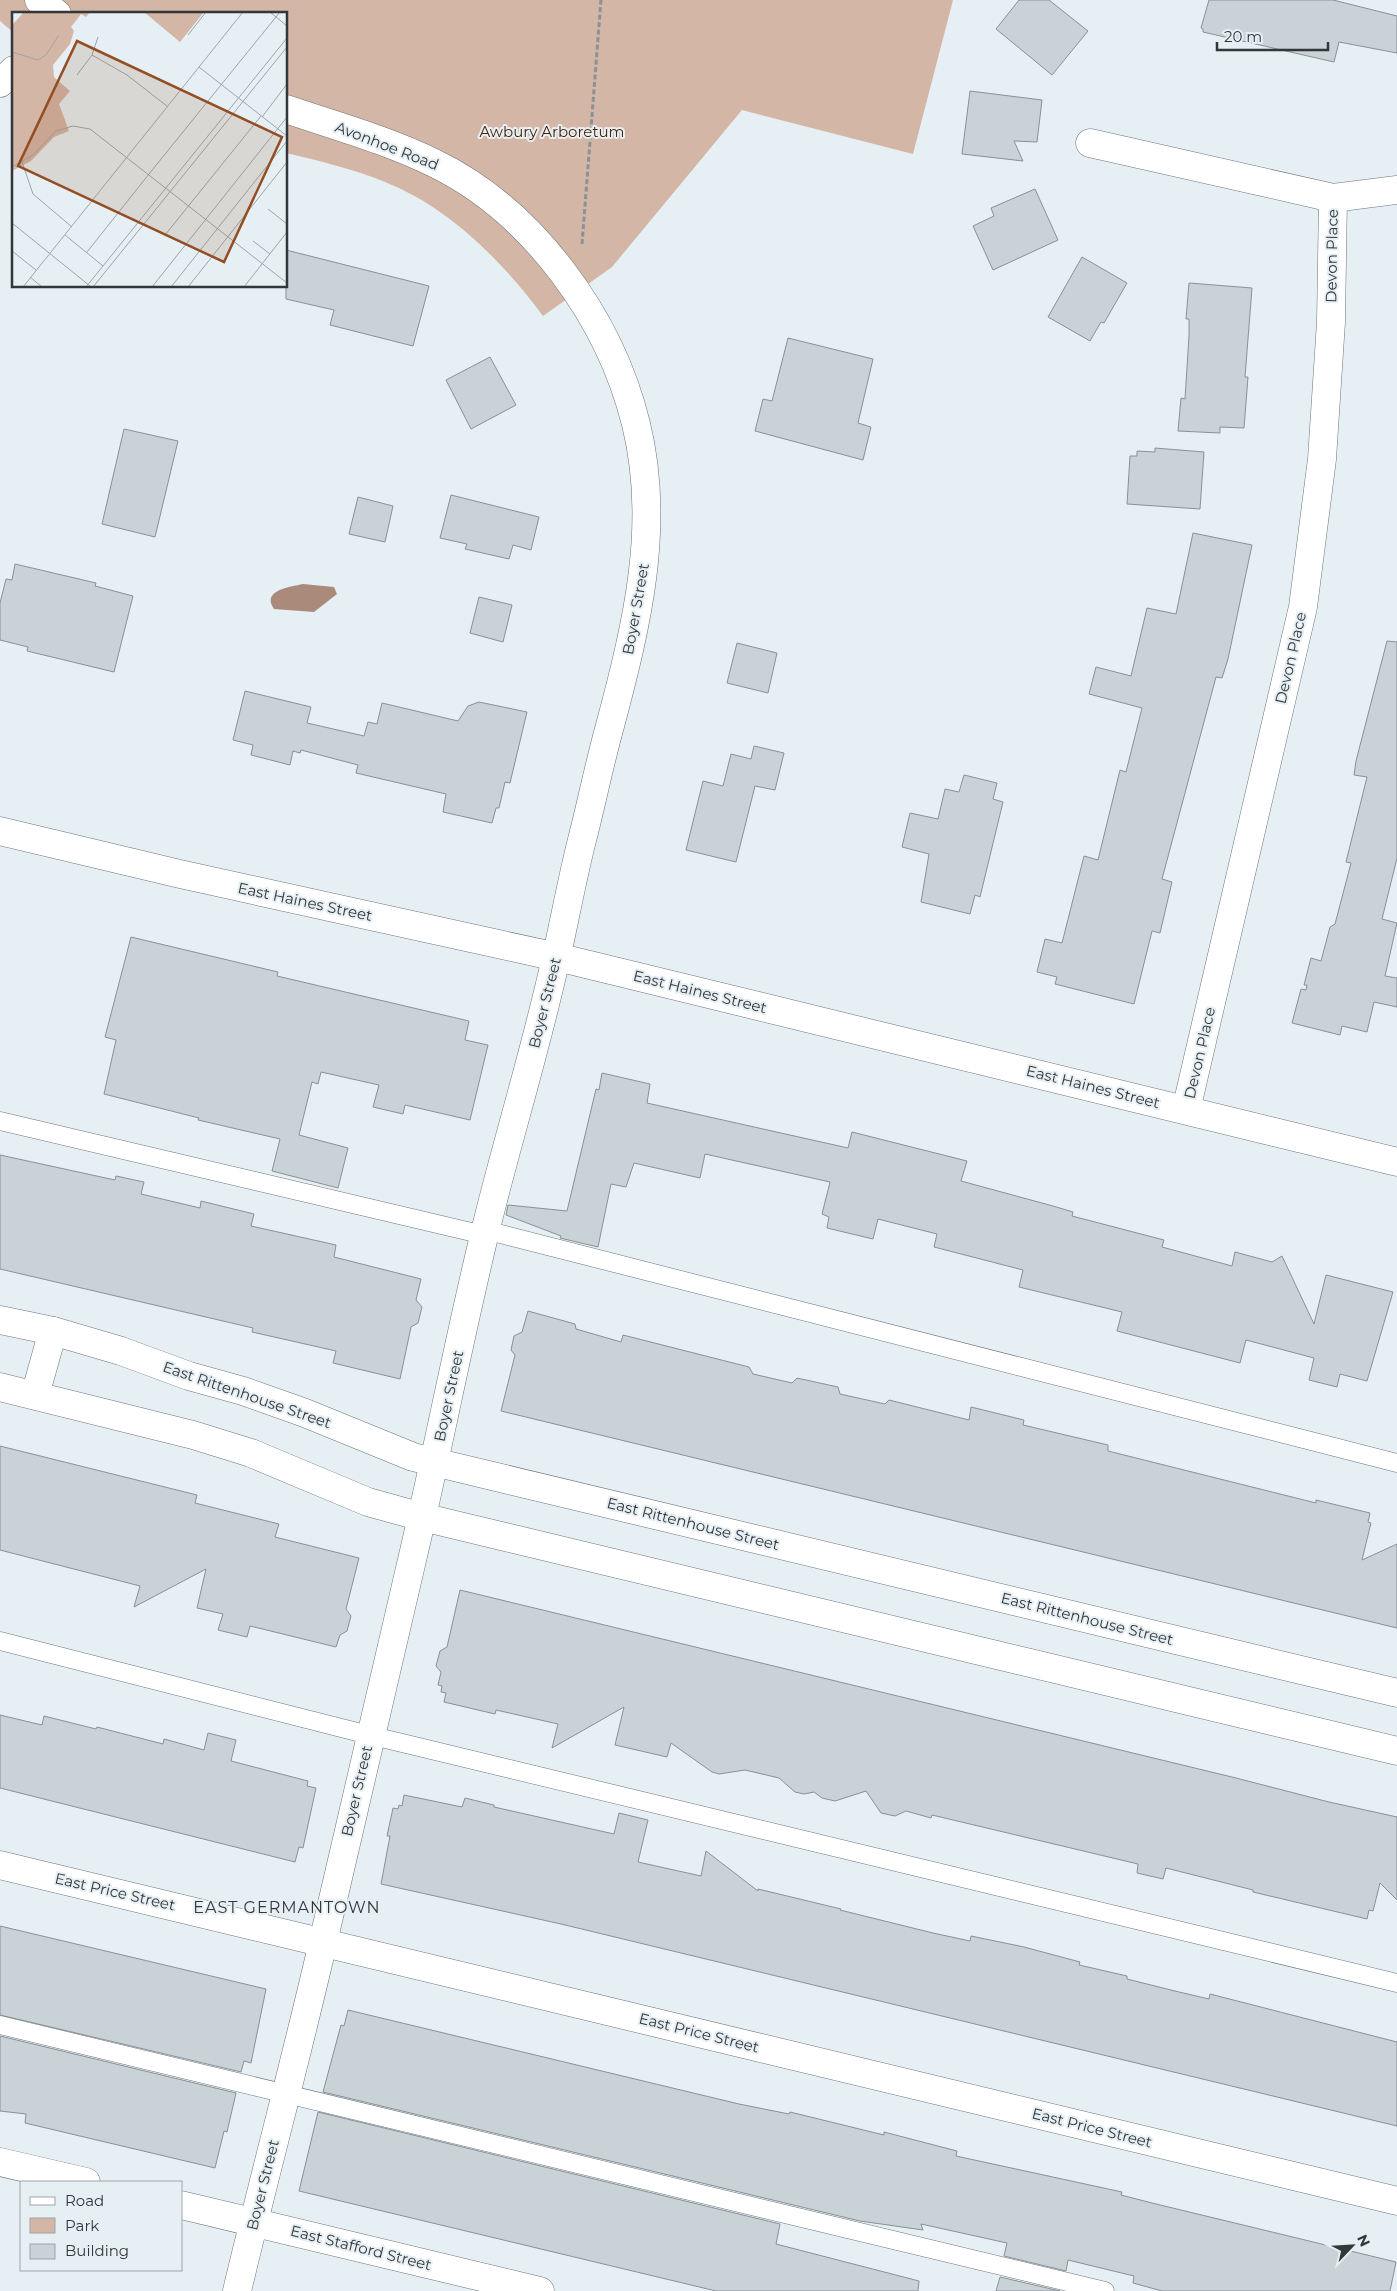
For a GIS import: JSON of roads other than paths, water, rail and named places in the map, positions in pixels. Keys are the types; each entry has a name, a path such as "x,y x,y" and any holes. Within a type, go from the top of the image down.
{"street":[{"path":"39,0 54,12"},
{"path":"0,83 12,72"},
{"name":"Avonhoe Road","path":"288,110 413,153 463,179 523,229 574,287 600,328 630,401 642,452 647,500"},
{"name":"Devon Place","path":"1090,143 1333,198 1397,190"},
{"name":"Devon Place","path":"1186,1110 1303,607 1322,460 1331,322 1333,198"},
{"name":"Boyer Street","path":"237,2291 323,1942 369,1735 435,1462 485,1232 557,957 576,866 632,640 646,550 647,500"},
{"name":"East Haines Street","path":"0,831 199,878 557,957 1397,1162"},
{"name":"East Rittenhouse Street","path":"0,1320 53,1331 121,1351 189,1376 243,1391 305,1413 388,1448 435,1462 1397,1694"},
{"path":"35,1395 53,1331"},
{"path":"0,1387 193,1434 251,1453 368,1502 422,1517 1397,1751"},
{"name":"East Price Street","path":"0,1864 1397,2202"},
{"path":"0,2162 82,2181"},
{"name":"East Stafford Street","path":"182,2205 540,2291"}],"lane":[{"path":"0,1121 485,1232 1397,1463"},
{"path":"0,1641 369,1735 1397,1983"},
{"path":"0,2025 1105,2291"}],"district":[{"name":"EAST GERMANTOWN","path":"287,1907"}],"park label":[{"name":"Awbury Arboretum","path":"552,132"}]}
